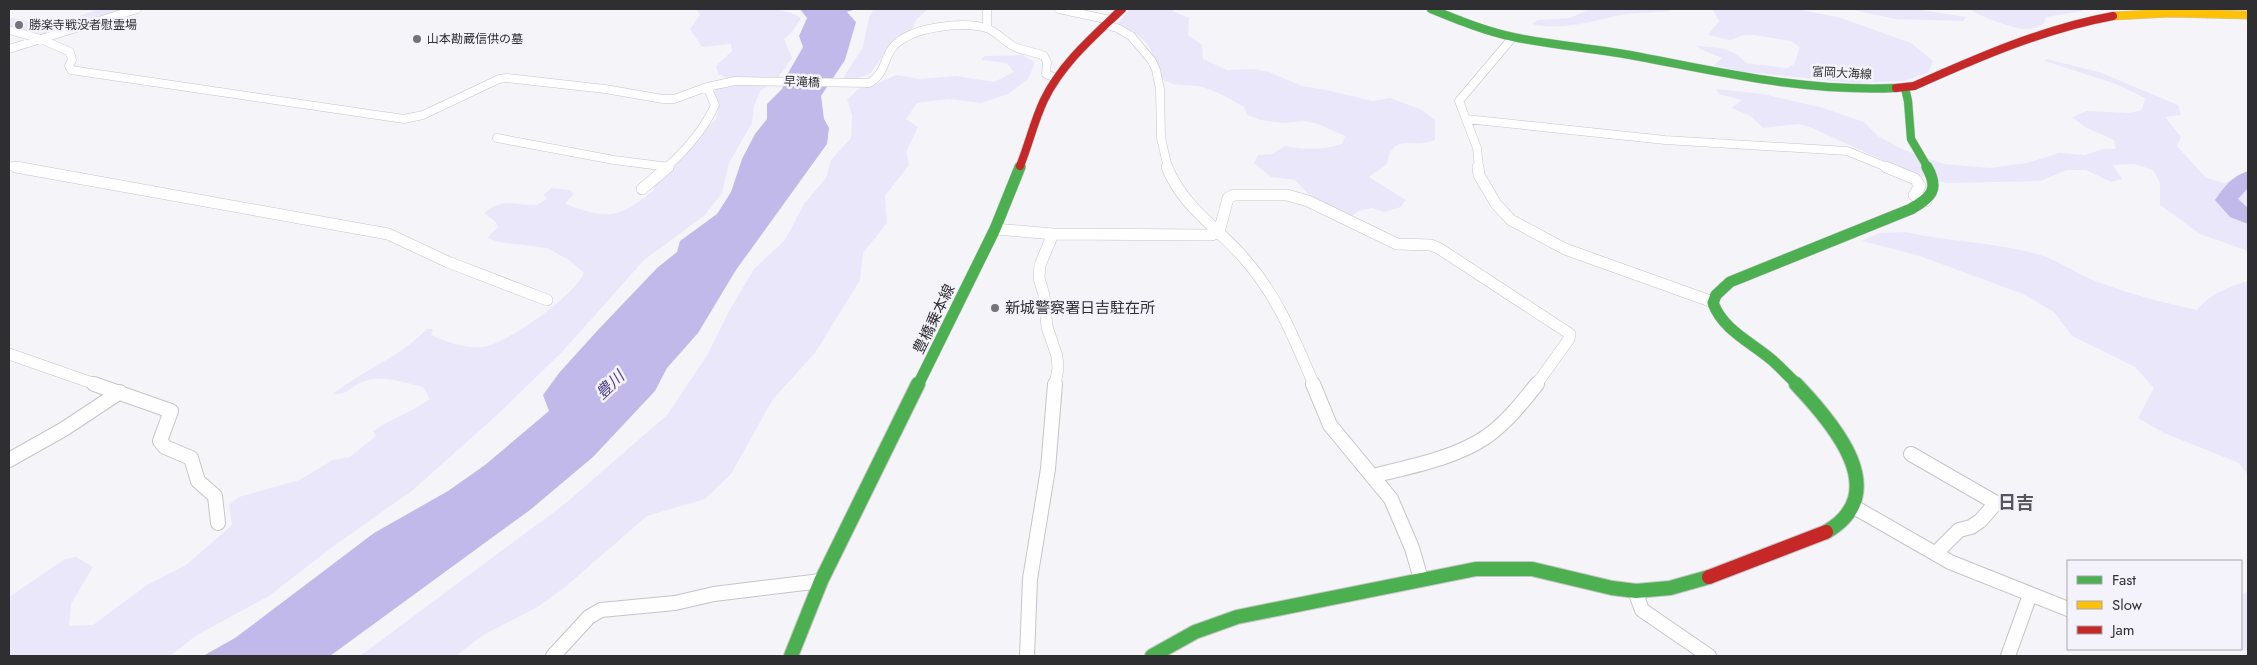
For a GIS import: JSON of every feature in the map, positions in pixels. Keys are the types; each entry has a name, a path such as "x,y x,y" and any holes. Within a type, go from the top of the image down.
{"main road":[{"name":"豊橋乗本線","path":"791,656 821,581 995,229 1025,154 1043,101 1056,78 1074,56 1122,9"},
{"name":"富岡大海線","path":"1431,9 1465,23 1513,37 1628,55 1763,81 1817,86 1905,88 1922,83 2011,43 2059,28 2121,15 2248,15"},
{"path":"1152,656 1195,632 1237,617 1476,569 1506,567 1539,570 1609,587 1635,591 1678,586 1728,570 1822,534 1840,523 1854,507 1858,491 1858,476 1850,456 1813,402 1788,374 1721,320 1714,310 1712,302 1714,296 1730,282 1911,209 1926,201 1931,195 1934,184 1928,168 1912,140 1910,132 1910,99 1905,88"}],"street":[{"path":"9,49 137,9"},
{"path":"987,9 987,25 984,27 1014,47 1044,56 1047,62 1046,74 1056,78"},
{"path":"1059,9 1114,26 1138,40 1152,61 1159,78 1161,138 1165,160 1174,184 1181,195 1243,257 1272,294 1293,335 1330,426 1391,499 1412,548 1422,579"},
{"path":"2192,9 2208,14"},
{"name":"早滝橋","path":"41,39 70,52 72,60 69,66 71,70 404,119 423,115 499,79 507,78 605,89 663,99 674,99 721,83 746,81 858,84 876,79 884,71 894,46 914,33 939,28 984,27"},
{"path":"9,30 41,39"},
{"path":"1513,37 1459,101 1476,148 1478,175 1496,204 1511,220 1566,249 1712,302"},
{"path":"642,189 669,167 712,115 715,105 707,87"},
{"path":"1466,119 1665,140 1847,151 1915,179 1920,186 1914,195 1926,201"},
{"path":"497,138 614,160 669,167"},
{"path":"9,166 368,228 388,234 448,262 547,300"},
{"path":"995,229 1053,234 1212,236 1219,232 1226,201 1234,195 1279,195 1308,201 1397,244 1431,245 1440,249 1570,334 1569,339 1521,404 1500,425 1473,445 1429,462 1373,476"},
{"path":"1027,656 1030,579 1048,469 1052,406 1058,368 1057,356 1047,327 1044,295 1039,278 1040,265 1053,234"},
{"path":"9,354 171,411 160,441 165,447 191,458 198,482 215,496 218,523"},
{"path":"9,460 64,429 120,392"},
{"path":"1911,454 1996,503 1980,521 1971,527 1959,530 1936,553"},
{"path":"1854,507 1950,562 2067,609"},
{"path":"553,656 589,617 602,610 675,603 732,592 821,581"},
{"path":"1635,591 1642,610 1709,656"},
{"path":"2008,656 2030,595"}],"shaded area":[{"path":"766,8 792,13 801,18 792,32 784,39 792,58 774,83 760,91 754,106 752,123 729,163 722,193 705,215 644,260 563,351 497,415 413,490 331,548 269,596 197,635 170,656 9,656 9,597 65,559 76,557 93,567 71,604 69,626 93,625 147,585 186,565 232,525 229,505 239,497 299,480 333,460 350,457 376,436 373,431 430,399 423,387 387,379 372,379 360,383 346,392 333,394 345,385 405,348 427,329 433,329 431,335 450,342 463,346 483,347 494,344 523,328 568,293 584,273 569,260 547,248 499,242 487,238 498,227 496,222 484,213 497,205 509,203 537,205 548,198 543,195 552,188 570,190 574,194 565,204 592,213 612,214 631,207 654,190 653,186 668,175 699,136 716,119 719,106 714,92 727,78 718,74 716,66 732,51 731,44 702,47 690,29 700,15 696,9"},
{"path":"100,9 133,9 45,34 9,26 9,18 39,24 50,24"},
{"path":"874,9 928,9 916,20 912,30 890,45 870,74 852,80 843,78 863,47 869,17"},
{"path":"1130,9 1175,9 1173,11 1189,18 1188,35 1202,45 1203,59 1227,70 1253,69 1269,72 1302,86 1373,101 1390,98 1422,110 1435,120 1435,140 1427,143 1399,144 1394,147 1387,164 1369,177 1406,200 1401,207 1384,212 1372,208 1358,211 1350,218 1311,197 1295,180 1271,177 1254,163 1258,155 1272,154 1285,146 1314,149 1334,146 1342,144 1345,136 1318,124 1304,121 1284,123 1261,120 1247,115 1244,107 1213,91 1198,86 1172,84 1164,80 1147,43 1118,23"},
{"path":"1590,9 1671,9 1670,11 1636,13 1563,26 1552,27 1532,24 1538,20 1570,18"},
{"path":"1708,9 1797,9 1841,18 1911,43 1933,61 1928,73 1903,81 1853,83 1738,71 1714,65 1722,58 1696,46 1724,49 1735,53 1746,63 1787,68 1794,64 1800,47 1791,41 1754,35 1744,35 1730,40 1708,35 1719,21 1713,10"},
{"path":"1849,9 1915,9 1966,17 1963,21 1895,19"},
{"path":"1970,9 2083,9 2082,11 2046,17 2044,23 2033,28 2024,29 1998,22"},
{"path":"1023,55 1035,63 1028,79 1008,94 981,103 949,99 917,103 906,119 918,127 906,152 909,165 885,196 887,223 863,253 860,280 815,353 773,399 731,474 705,499 647,516 564,588 536,608 483,635 456,656 360,656 566,503 667,415 708,354 729,311 754,269 785,240 804,204 826,178 831,160 851,138 852,115 847,100 858,89 874,85 896,75 919,79 956,76 994,82 1014,72 1007,63 981,60 985,56"},
{"path":"2046,59 2099,72 2178,105 2181,115 2165,117 2181,137 2177,146 2206,178 2225,183 2236,177 2248,178 2248,251 2200,234 2160,205 2160,183 2153,170 2134,164 2113,165 2122,179 2111,182 2086,170 2067,170 2040,181 1946,183 1911,173 1810,127 1799,124 1763,128 1751,116 1731,108 1742,100 1719,94 1716,89 1763,94 1823,108 1864,122 1878,136 1904,150 1944,164 1990,168 2027,163 2059,153 2085,155 2103,149 2116,149 2114,140 2085,127 2072,117 2087,111 2129,113 2142,110 2145,98 2116,84 2045,61"},
{"path":"1905,232 2007,247 2040,255 2110,286 2147,298 2197,310 2213,295 2248,281 2248,475 2239,463 2164,433 2138,418 2154,388 2135,367 2072,336 2054,312 2023,294 1917,255 1862,241 1879,233"},
{"path":"2248,591 2248,652 2242,648 2242,595"}],"water":[{"name":"豊川","path":"800,9 856,9 847,12 856,22 845,60 821,96 824,119 829,128 827,144 736,270 698,333 667,368 655,391 593,457 530,510 330,656 203,656 235,638 374,533 448,491 485,465 549,411 543,395 559,373 657,268 677,252 680,241 717,214 731,192 742,159 755,134 767,119 767,104 782,89 787,75 803,47 799,36 807,18"}],"waterway":[{"path":"2248,178 2236,186 2226,200 2238,212 2248,217"}],"traffic: fast":[{"path":"1431,9 1503,35 1630,55 1762,81 1829,89 1896,88"},
{"path":"1826,532 1847,516 1857,499 1857,476 1850,458 1827,421 1798,386 1772,360 1729,327 1716,311 1713,303 1716,295 1730,282 1911,209 1925,201 1932,192 1934,184 1928,168 1911,139 1905,88"},
{"path":"791,656 821,581 995,229 1020,166"},
{"path":"1152,656 1195,632 1237,617 1476,569 1532,569 1612,588 1636,591 1670,588 1709,577"}],"traffic: slow":[{"path":"2113,16 2170,13 2248,15"}],"traffic: jam":[{"path":"1020,166 1040,108 1059,74 1079,51 1122,9"},
{"path":"1896,88 1914,86 2036,35 2061,27 2113,16"},
{"path":"1709,577 1826,532"}],"place":[{"name":"勝楽寺戦没者慰霊場","path":"19,25"},
{"name":"山本勘蔵信供の墓","path":"417,39"},
{"name":"新城警察署日吉駐在所","path":"995,308"}],"district":[{"name":"日吉","path":"2016,503"}]}
